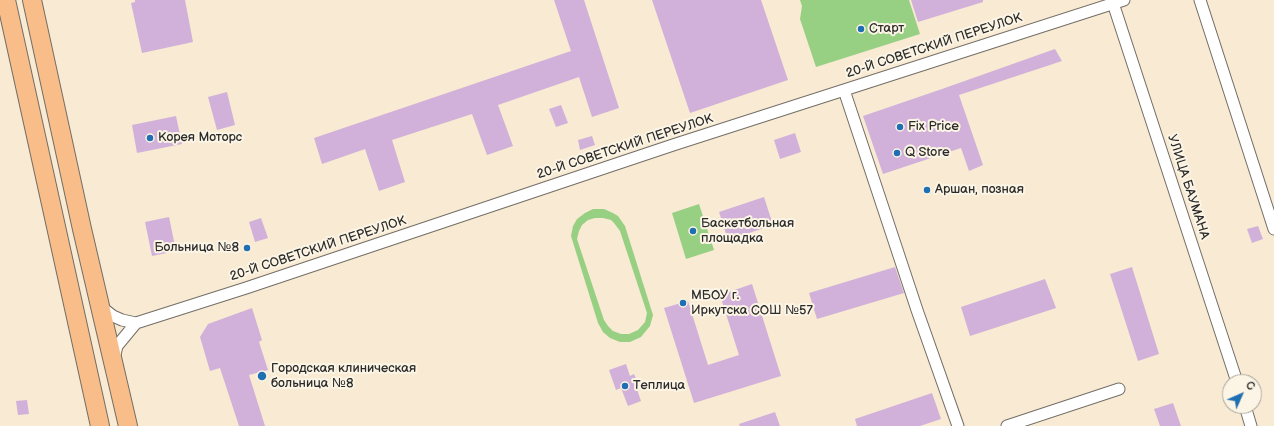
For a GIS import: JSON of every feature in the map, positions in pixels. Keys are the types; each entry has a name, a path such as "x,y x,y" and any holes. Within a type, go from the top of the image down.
{"main road":[{"path":"6,0 100,426"},
{"path":"32,0 128,426"}],"street":[{"name":"20-Й СОВЕТСКИЙ ПЕРЕУЛОК","path":"136,323 673,145 1112,2 1124,0"},
{"path":"1200,0 1274,229"},
{"name":"УЛИЦА БАУМАНА","path":"1112,2 1234,374"},
{"path":"844,90 917,310 958,426"},
{"path":"100,306 113,316 122,320 136,323 117,346 113,362"},
{"path":"1007,426 1119,389"},
{"path":"1247,414 1251,426"}],"green space":[{"name":"Старт","path":"800,0 909,0 920,34 816,67 800,19 802,6"},
{"name":"Баскетбольная площадка","path":"699,204 714,250 686,259 672,213"},
{"path":"593,209 604,209 618,216 625,226 653,315 650,326 641,337 630,342 620,342 610,338 603,332 598,323 571,236 573,226 577,219","holes":["603,218 611,220 620,231 647,313 645,322 638,330 629,334 621,334 613,331 604,320 577,239 582,225 588,220"]}],"building":[{"path":"135,0 185,0 193,42 142,53 131,3 135,2"},
{"path":"554,0 584,0 619,108 592,117 579,77 498,105 513,146 487,155 472,114 392,140 405,182 379,191 365,149 322,164 314,138 571,51"},
{"path":"652,0 761,0 788,80 690,113"},
{"path":"911,0 983,0 983,2 918,22"},
{"path":"1055,49 1062,61 959,95 983,165 969,171 961,148 883,174 863,116"},
{"path":"227,92 235,125 217,130 208,97"},
{"path":"561,105 568,123 556,127 549,109"},
{"path":"176,116 182,144 137,153 132,125"},
{"path":"795,133 801,152 780,159 774,140"},
{"path":"592,136 595,145 580,150 578,140"},
{"path":"764,197 773,225 728,240 719,212"},
{"path":"169,217 176,251 152,256 145,222"},
{"path":"261,218 268,238 255,242 249,222"},
{"path":"1258,226 1263,239 1252,243 1247,229"},
{"path":"895,267 904,293 817,319 809,293"},
{"path":"1132,267 1159,354 1138,361 1110,274"},
{"path":"1045,279 1056,308 970,336 961,307"},
{"path":"752,284 781,376 694,403 664,308 688,301 708,365 739,355 720,295"},
{"path":"252,308 262,340 259,342 268,370 249,375 265,426 239,426 220,368 210,371 200,337 208,324"},
{"name":"Теплица","path":"626,364 630,376 634,374 638,383 635,384 641,401 628,406 621,388 616,390 609,370"},
{"path":"932,393 941,419 920,426 857,426 855,419"},
{"path":"27,400 29,414 18,415 16,401"},
{"path":"1173,403 1181,426 1160,426 1154,409"},
{"path":"775,412 780,426 740,426 739,424"}],"place":[{"name":"Старт","path":"861,29"},
{"name":"Fix Price","path":"900,127"},
{"name":"Корея Моторс","path":"150,138"},
{"name":"Q Store","path":"897,153"},
{"name":"Аршан, позная","path":"927,190"},
{"name":"Баскетбольная площадка","path":"693,231"},
{"name":"Больница №8","path":"247,248"},
{"name":"МБОУ г. Иркутска СОШ №57","path":"683,303"},
{"name":"Городская клиническая больница №8","path":"262,376"},
{"name":"Теплица","path":"625,386"}]}
